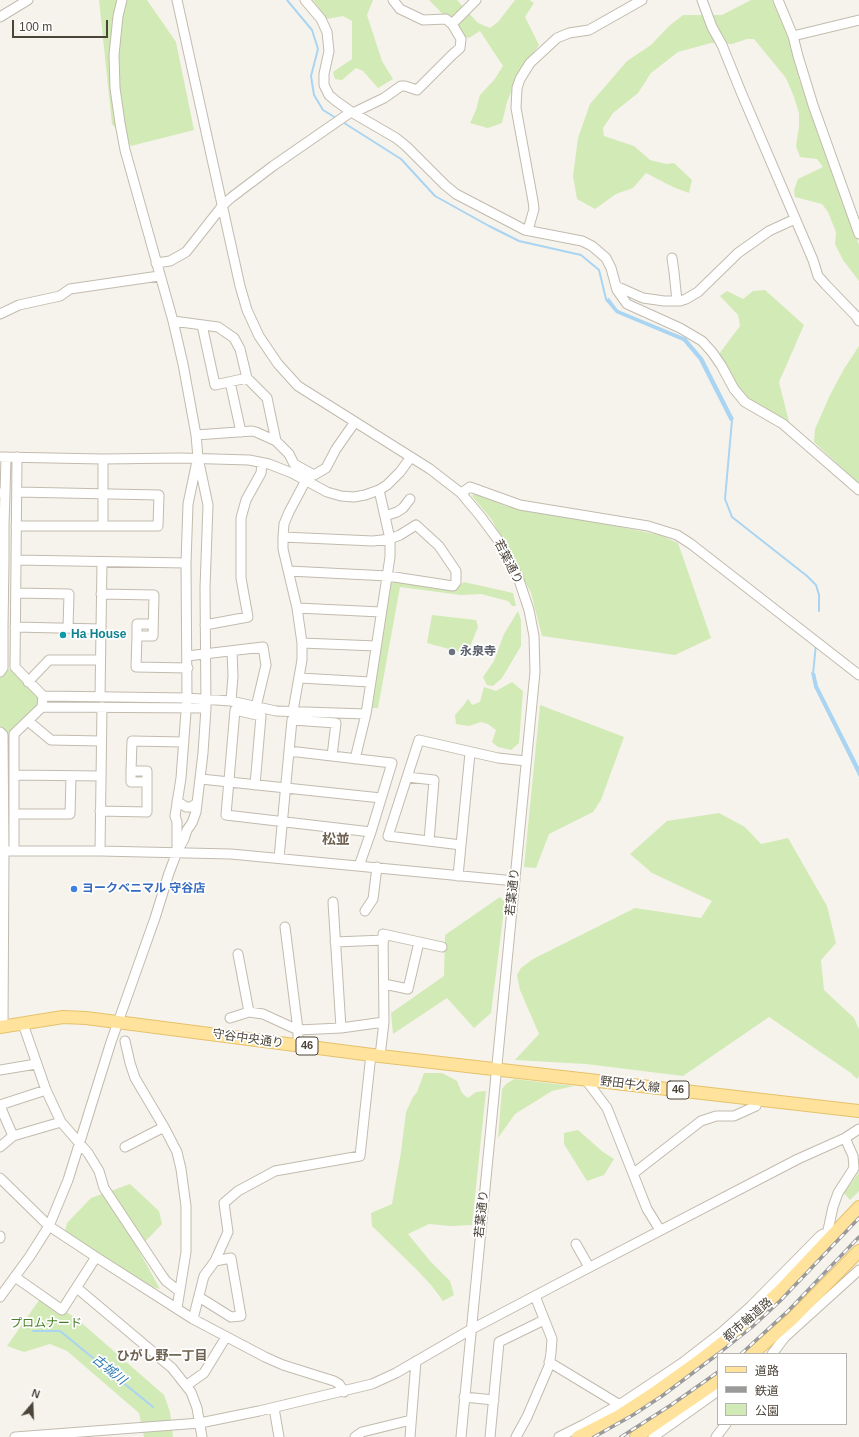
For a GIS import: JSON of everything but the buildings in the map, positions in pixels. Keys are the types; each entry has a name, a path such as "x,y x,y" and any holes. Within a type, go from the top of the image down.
{"main road":[{"name":"守谷中央通り","path":"1,1027 63,1017 86,1018 496,1069"},
{"name":"野田牛久線","path":"496,1069 859,1111"},
{"name":"都市軸道路","path":"578,1437 619,1416 678,1377 735,1333 780,1284 795,1275 829,1236 854,1212"},
{"path":"753,1353 791,1320 859,1251"},
{"path":"636,1437 717,1382"}],"street":[{"path":"0,17 28,0"},
{"path":"0,1297 30,1256 49,1226 68,1180 118,1022 177,852 196,812 201,779 206,704 205,625 208,505 198,458 196,435 183,364 173,321 159,276 125,150 117,101 114,55 118,16 122,0"},
{"name":"若葉通り","path":"177,0 240,286 247,310 259,336 278,364 298,386 411,457 444,479 461,494 481,517 501,544 518,578 529,610 534,636 535,672 470,1330 461,1437"},
{"path":"305,0 321,19 328,32 329,51 324,74 324,85 329,95 346,116 396,138 406,146 444,185 456,194 528,230 582,241 592,246 600,252 608,263 621,297 627,304 680,328 702,341 721,365 734,389 744,402 783,424 859,490"},
{"path":"156,263 170,261 186,252 223,205 267,170 346,116 384,98 401,86 416,90 460,48 460,39 452,24 446,19 423,20 400,10 393,0"},
{"path":"452,24 476,0"},
{"path":"528,230 534,209 516,108 517,88 520,79 530,63 557,38 569,32 589,30 642,0"},
{"path":"702,0 712,27 722,44 813,260 818,276 859,321"},
{"path":"778,0 793,36 811,98 859,234"},
{"path":"793,36 859,20"},
{"path":"616,286 643,298 664,301 686,299 698,292 738,253 769,231 795,219"},
{"path":"672,258 677,301"},
{"path":"0,314 19,305 60,296 70,289 159,276"},
{"path":"173,321 218,327 234,338 240,349 247,378 267,398 276,441"},
{"path":"202,325 215,385 247,378"},
{"path":"230,382 241,432"},
{"path":"196,435 256,432 276,441 289,454 294,464 314,475 326,468 336,448 355,422"},
{"path":"0,672 3,668 1,629 3,457 103,459 234,458 262,463 292,473 327,492 341,496 360,496 379,490 387,485 400,472 411,457"},
{"path":"17,457 15,667 43,696 187,698 206,704"},
{"path":"177,852 177,822 175,816 181,778 187,708 188,656 186,563 188,504 198,458"},
{"path":"103,459 103,526"},
{"path":"205,625 248,617 241,578 242,518 246,500 261,473 262,463"},
{"path":"293,711 300,678 302,642 297,608 283,549 283,537 284,524 306,480"},
{"path":"461,494 470,487 520,505 648,526 677,535 691,544 859,675"},
{"path":"355,759 366,714 388,576 390,539 379,490"},
{"path":"16,526 158,526 159,495 17,492"},
{"path":"385,516 403,508 410,499"},
{"path":"283,537 374,541 390,539 400,535 416,525 438,546 456,571 456,582 452,586 388,576 289,571"},
{"path":"16,560 186,563"},
{"path":"100,697 102,562"},
{"path":"16,593 69,594 68,628"},
{"path":"101,594 154,595 153,636 137,636 136,668 188,668"},
{"path":"297,608 382,612"},
{"path":"15,627 101,628"},
{"path":"302,642 376,646"},
{"path":"188,656 263,647 266,665 256,707"},
{"path":"231,701 233,676 232,651"},
{"path":"28,682 50,660 100,660"},
{"path":"300,678 370,682"},
{"path":"14,851 14,734 42,707 43,696"},
{"path":"42,707 187,708 231,701 276,711 366,714"},
{"path":"100,851 102,707"},
{"path":"255,785 261,716 235,710 226,815 371,832"},
{"path":"278,858 292,720 336,723 332,756"},
{"path":"28,721 51,740 101,741"},
{"path":"0,732 3,735 1,1027"},
{"path":"462,845 388,836 419,740 470,753 526,761"},
{"path":"100,811 147,812 147,771 131,771 132,741 184,742"},
{"path":"289,751 392,763 359,866"},
{"path":"458,876 470,753"},
{"path":"14,775 71,777 101,776"},
{"path":"14,814 70,814 71,777"},
{"path":"407,777 434,780 429,841"},
{"path":"201,779 380,798"},
{"path":"177,801 186,807 191,807 197,803"},
{"path":"2,851 177,852 231,854 377,867 515,882"},
{"path":"365,911 373,898 377,867"},
{"path":"333,902 341,1028"},
{"path":"285,927 298,1030 298,1045"},
{"path":"193,1319 204,1276 215,1260 228,1232 224,1203 238,1191 275,1172 360,1156 376,1055 384,1022 383,934 442,947"},
{"path":"335,942 384,940"},
{"path":"384,984 408,989 419,942"},
{"path":"238,954 250,1012"},
{"path":"230,1018 250,1012 263,1014 298,1030 341,1028 384,1022"},
{"path":"23,1024 46,1090 61,1122 88,1153 99,1171 104,1188 161,1274 166,1281 179,1292"},
{"path":"125,1041 135,1078 177,1152 181,1169 186,1206 186,1252 177,1308"},
{"path":"0,1070 36,1064"},
{"path":"586,1080 607,1108 647,1209 660,1230"},
{"path":"13,1136 0,1105 46,1090"},
{"path":"634,1173 701,1121 716,1116 734,1116 756,1106 757,1099"},
{"path":"0,1147 13,1136 61,1122"},
{"path":"125,1147 164,1127"},
{"path":"15,1437 133,1433 150,1427 200,1423 344,1392 384,1379 470,1330 589,1267 798,1158 845,1138 859,1129"},
{"path":"559,1437 620,1404 682,1363 780,1284 820,1236 823,1234 829,1236 833,1207 838,1193 854,1168 852,1156 845,1138"},
{"path":"0,1178 49,1226 193,1319 283,1365 334,1381 339,1384 344,1392"},
{"path":"833,1207 840,1217 844,1219 854,1212"},
{"path":"576,1244 589,1267"},
{"path":"15,1277 62,1310 96,1257"},
{"path":"199,1297 231,1317 241,1316 231,1258 215,1260"},
{"path":"773,1353 785,1337 859,1270"},
{"path":"77,1288 172,1368 187,1385 197,1408 202,1437"},
{"path":"516,1437 527,1417 549,1362 552,1339 535,1296"},
{"path":"490,1437 500,1342 544,1320"},
{"path":"187,1385 204,1373 226,1337"},
{"path":"410,1437 416,1361"},
{"path":"549,1362 620,1404"},
{"path":"653,1437 717,1394"},
{"path":"464,1397 494,1400"},
{"path":"274,1408 279,1437"},
{"path":"355,1437 362,1432 411,1420"},
{"path":"716,1437 725,1425"}],"green space":[{"path":"99,0 147,0 176,42 194,130 131,146 112,124"},
{"path":"313,0 373,0 367,15 382,61 393,79 378,88 363,71 356,68 342,80 335,79 333,72 352,59 352,21 343,16 327,19"},
{"path":"429,0 457,0 478,23 490,28 498,22 515,0 530,0 534,3 525,17 539,45 518,75 507,102 502,123 488,128 470,123 476,110 480,95 494,80 503,66 480,31 469,38 465,37"},
{"path":"751,0 772,0 787,31 800,81 859,245 859,281 843,260 835,244 836,232 828,212 822,204 795,197 794,190 798,179 823,167 817,159 800,157 796,146 799,127 799,113 794,97 786,78 754,39 747,39 732,44 711,43 678,52 651,73 638,93 613,113 603,128 604,136 634,146 650,160 666,164 674,163 692,180 689,193 673,187 646,173 633,188 616,194 595,209 577,199 573,176 578,138 590,104 627,61 651,45 669,26 683,15 722,15"},
{"path":"765,290 804,325 779,382 789,422 783,421 744,398 719,354 740,326 738,315 720,296 727,291 743,299 753,291"},
{"path":"859,346 859,484 814,442 815,429 830,395"},
{"path":"476,493 505,506 566,516 660,535 678,543 711,638 675,655 542,636 531,593 492,520 472,496"},
{"path":"391,578 456,588 464,582 513,593 516,606 512,606 508,601 481,594 461,595 400,587 378,708 371,708"},
{"path":"518,611 521,620 521,646 502,678 493,686 487,685 483,677 494,661 504,634"},
{"path":"432,615 476,620 478,627 467,654 427,643"},
{"path":"6,669 13,670 40,698 40,707 12,732 6,733 0,727 0,675"},
{"path":"512,682 523,691 519,743 511,750 498,747 492,742 496,730 488,724 481,722 469,726 456,724 455,715 468,699 472,705 480,702 484,687 496,691"},
{"path":"540,705 624,737 601,800 593,812 549,834 536,868 524,867"},
{"path":"719,813 745,827 761,844 788,838 827,906 836,943 821,960 824,990 854,1018 859,1029 859,1076 857,1079 851,1073 769,1017 683,1076 586,1064 515,1060 539,1034 520,990 517,975 521,968 533,959 635,908 701,918 712,901 652,873 630,854 667,821"},
{"path":"500,897 505,902 491,1013 474,1028 447,998 393,1034 391,1013 444,976 445,935"},
{"path":"424,1073 442,1073 457,1081 462,1093 468,1098 476,1092 486,1091 472,1225 450,1226 429,1224 408,1234 430,1261 450,1281 454,1295 443,1301 416,1269 372,1226 371,1213 392,1204 406,1112 417,1092"},
{"path":"514,1079 574,1086 552,1091 515,1114 498,1138 502,1089 506,1084"},
{"path":"578,1130 603,1152 614,1159 604,1175 587,1181 564,1144 564,1133"},
{"path":"859,1172 859,1191 850,1200 844,1193"},
{"path":"130,1184 159,1211 162,1224 138,1249 160,1289 146,1285 65,1231 67,1223 91,1198"},
{"name":"プロムナード","path":"42,1296 77,1319 164,1395 170,1412 173,1437 144,1437 139,1413 67,1351 50,1344 24,1352 7,1346"}],"water":[{"path":"609,298 618,310 686,338 703,358 734,419 730,421 699,360 683,341 616,313 605,300"},
{"path":"811,672 815,673 818,686 859,767 859,777 814,687"}],"waterway":[{"path":"287,0 312,30 318,49 311,76 314,95 323,110 336,118"},
{"path":"341,121 401,159 435,196 519,241 581,255 599,270 606,299 608,301"},
{"path":"731,418 725,499 732,517 807,576 816,585 819,595 819,611"},
{"path":"813,674 816,644"},
{"name":"古城川","path":"33,1331 60,1331 153,1407"}],"railway":[{"path":"719,1353 752,1327 780,1301 859,1218"},
{"path":"742,1353 789,1310 859,1237"},
{"path":"594,1437 633,1415 662,1396 717,1355"},
{"path":"621,1437 671,1405 717,1373"}],"place":[{"name":"Ha House","path":"63,635"},
{"name":"永泉寺","path":"452,652"},
{"name":"ヨークベニマル 守谷店","path":"74,889"}],"district":[{"name":"松並","path":"336,840"},
{"name":"ひがし野一丁目","path":"162,1356"}]}
